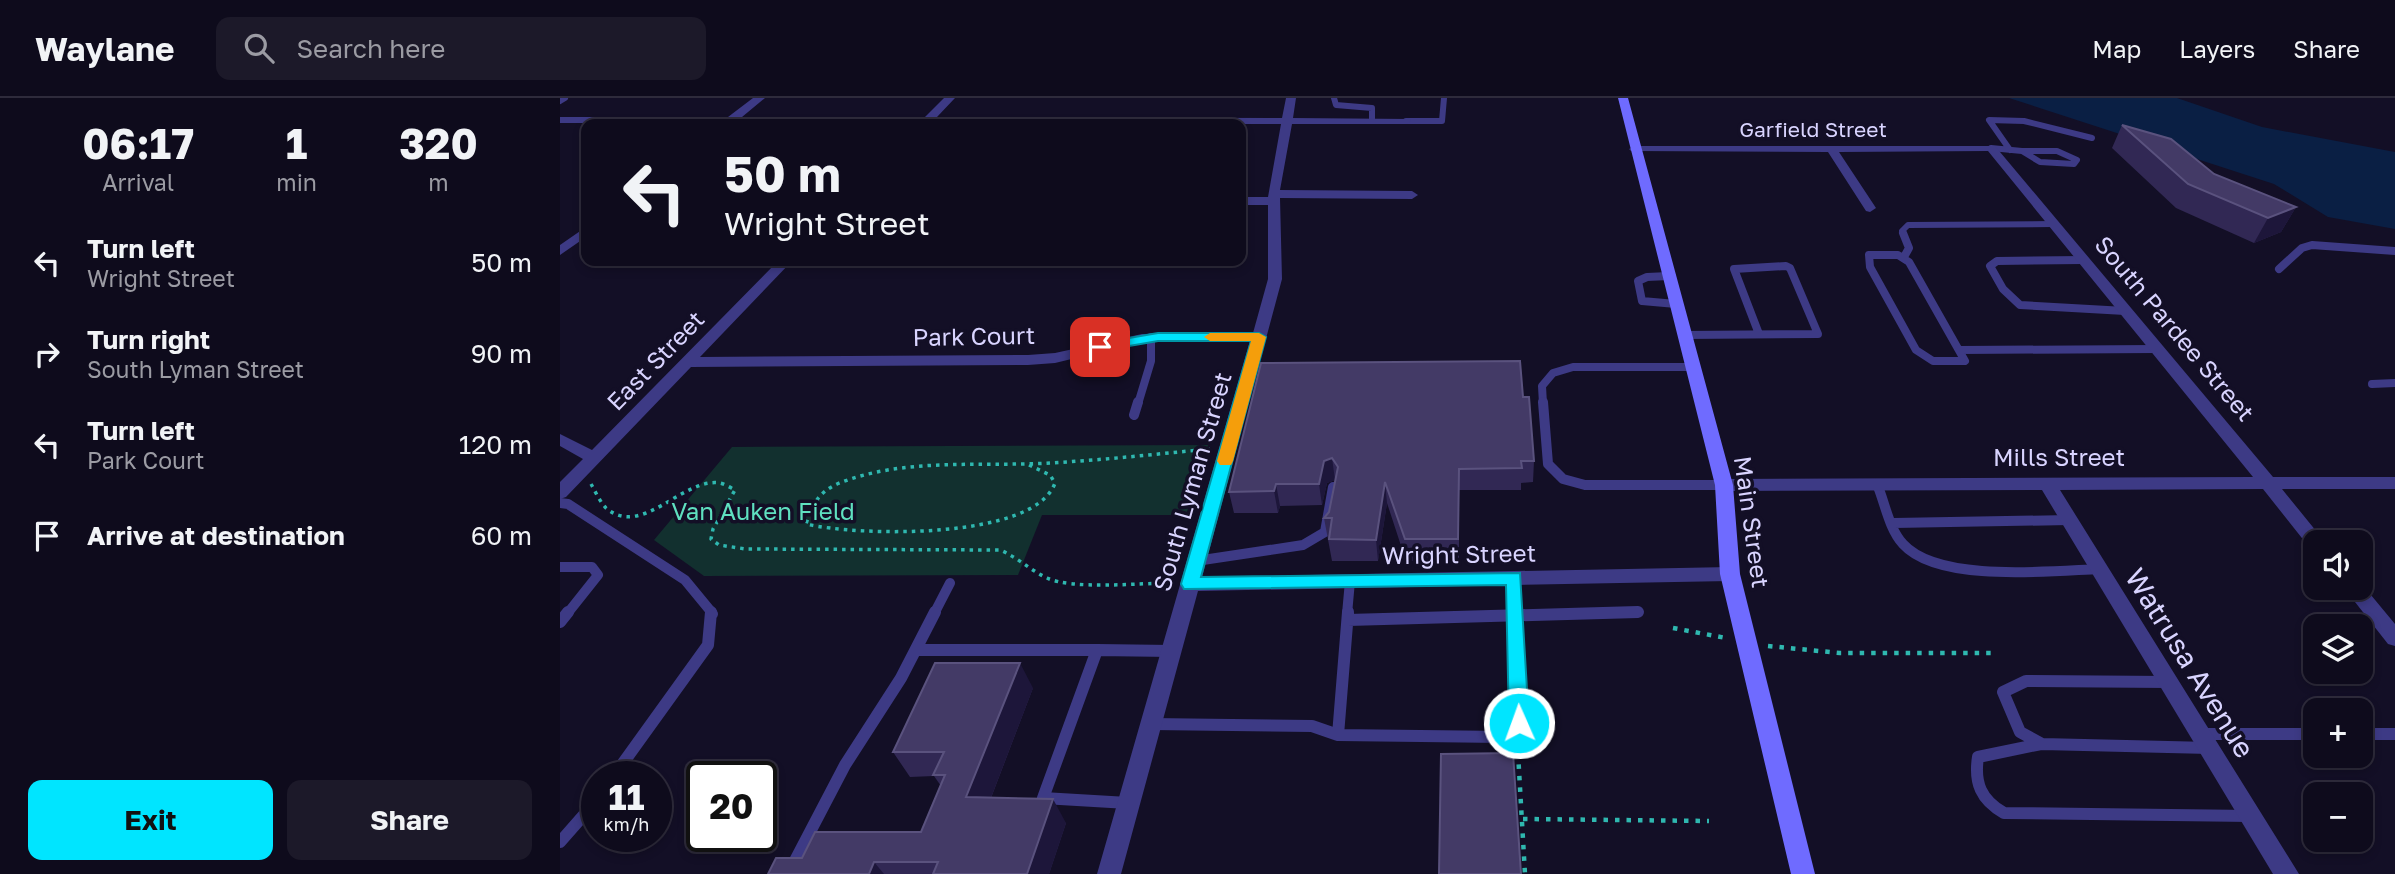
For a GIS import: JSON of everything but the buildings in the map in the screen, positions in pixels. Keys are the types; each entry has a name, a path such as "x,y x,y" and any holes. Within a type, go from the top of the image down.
{"main road":[{"name":"Main Street","path":"1623,98 1724,485 1730,574 1803,874"}],"street":[{"path":"733,119 760,98"},
{"path":"925,119 950,98"},
{"name":"South Lyman Street","path":"1109,874 1275,279 1274,197 1291,98"},
{"path":"560,120 581,120"},
{"path":"1246,121 1406,121"},
{"name":"Garfield Street","path":"1635,149 1991,148"},
{"name":"South Pardee Street","path":"1991,148 2306,530"},
{"path":"1832,149 1870,208"},
{"path":"1246,200 1274,197 1412,195"},
{"path":"560,251 581,235"},
{"name":"East Street","path":"560,493 780,266"},
{"name":"Park Court","path":"687,362 1028,360 1151,337 1259,337"},
{"path":"560,439 594,458"},
{"name":"Watrusa Avenue","path":"2046,482 2287,874"},
{"name":"Mills Street","path":"1724,485 2395,483"},
{"name":"Wright Street","path":"1190,584 1730,574"},
{"path":"2364,600 2395,638"}],"lane":[{"path":"560,101 565,98"},
{"path":"1334,98 1336,105 1372,108 1372,121"},
{"path":"1406,121 1442,121 1444,98"},
{"path":"2010,150 1989,120 2024,121 2092,138"},
{"path":"1991,148 2057,151 2077,160 2074,164 2044,165 2032,161 2022,151"},
{"path":"1904,257 1909,248 1902,231 1908,225 2053,223"},
{"path":"2279,269 2302,248 2312,245 2395,251"},
{"path":"1867,257 1904,257 1959,350 1965,361 1933,360 1916,350 1867,257"},
{"path":"2083,260 1997,261 1990,266 2003,289 2020,305 2125,311"},
{"path":"1684,335 1818,334 1790,268 1786,266 1734,269 1759,334"},
{"path":"1669,276 1647,276 1639,281 1642,302 1676,304"},
{"path":"1134,415 1151,361 1151,337"},
{"path":"1959,350 2156,349"},
{"path":"1693,367 1573,367 1553,373 1542,386 1548,464 1554,474 1567,482 1585,485 1724,485"},
{"path":"2372,384 2395,383"},
{"path":"1877,484 1903,545 1932,562 1984,571 2099,569"},
{"path":"1196,562 1303,545 1325,532 1333,487"},
{"path":"560,503 568,504 685,580 713,614 708,645 625,761"},
{"path":"1894,523 2069,520"},
{"path":"560,566 592,567 598,575 560,621"},
{"path":"1151,724 1312,726 1338,735 1503,737 1514,732 1519,723 1514,578"},
{"path":"1338,735 1350,581"},
{"path":"788,874 845,765 916,650 950,583"},
{"path":"1348,620 1638,612"},
{"path":"916,650 1172,651"},
{"path":"1097,650 1043,799 1129,803"},
{"path":"2042,744 2020,732 2003,692 2026,681 2170,682"},
{"path":"2373,734 2395,734"},
{"path":"2251,816 2004,813 1990,806 1980,794 1975,773 1978,757 2042,744 2206,741 2303,735"},
{"path":"560,842 581,818"}],"path":[{"path":"1029,465 1050,475 1055,483 1052,492 1033,509 1011,516 910,530 817,529 806,524 805,513 809,502 840,483 862,477 930,465 1029,465 1229,447"},
{"path":"580,472 590,482 603,505 619,514 639,516 694,488 716,482 729,484 735,489 710,539 719,545 746,549 1000,550 1015,556 1047,579 1069,583 1127,581 1190,584"},
{"path":"1673,628 1746,642 1840,653 1992,653"},
{"path":"1518,753 1525,874"},
{"path":"1523,819 1709,821"}],"green space":[{"name":"Van Auken Field","path":"1208,445 1191,515 1042,515 1018,575 704,576 654,540 732,447"}],"water":[{"path":"2009,98 2177,98 2262,127 2395,152 2395,229 2328,217 2274,184"}],"slow traffic":[{"path":"1210,337 1259,337 1225,461"}],"route":[{"path":"1100,347 1142,338 1259,337 1190,584 1514,578 1519,723"}]}
